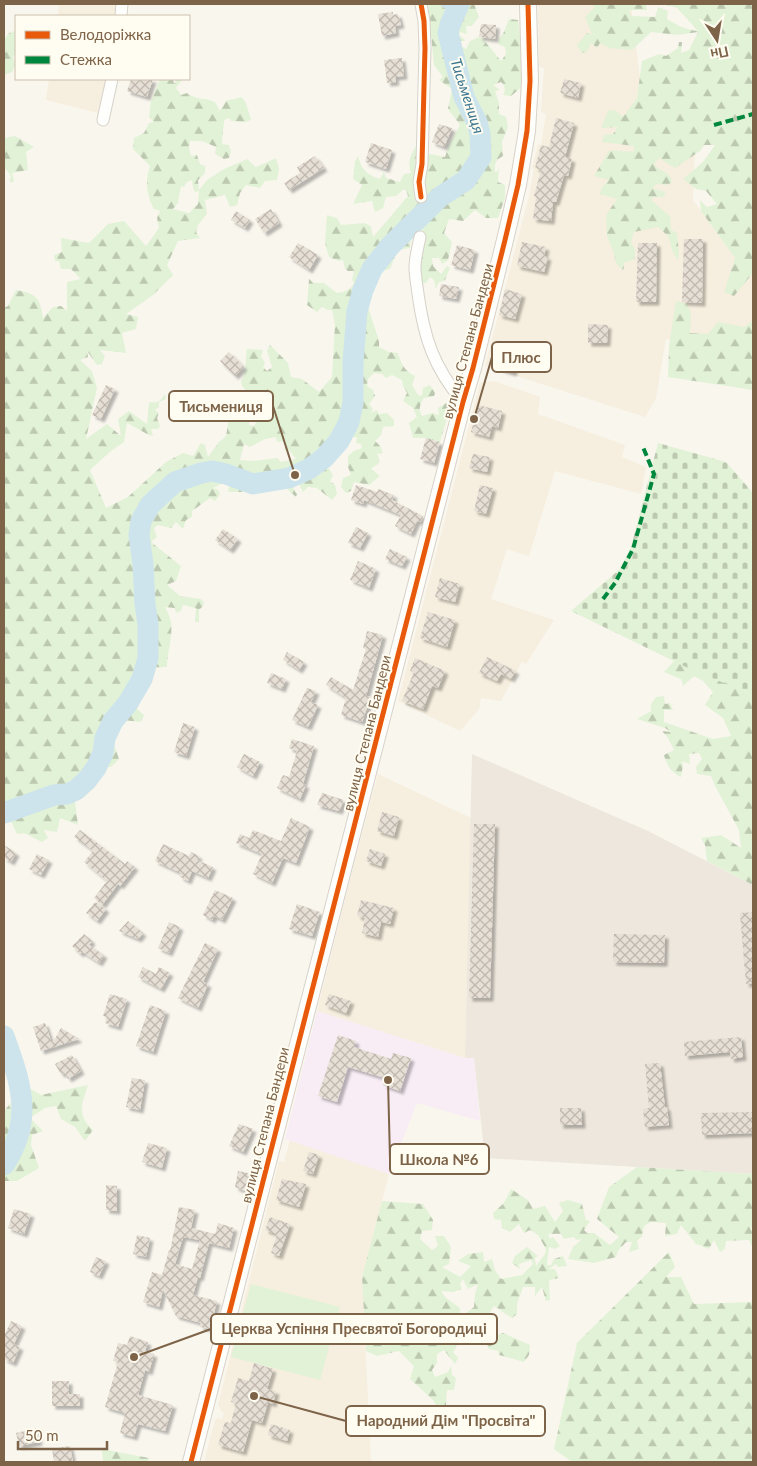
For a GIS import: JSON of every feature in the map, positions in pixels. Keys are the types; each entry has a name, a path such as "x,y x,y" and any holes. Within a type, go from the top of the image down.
{"main road":[{"name":"вулиця Степана Бандери","path":"191,1462 506,240 527,131 530,80 528,4"}],"street":[{"path":"421,4 425,48 422,164 419,182 421,197"},
{"path":"102,120 112,80"},
{"name":"вулиця Степана Бандери","path":"420,237 415,267 421,314 428,346 436,364 463,402"}],"shaded area":[{"path":"59,4 118,4 117,15 58,15"},
{"path":"538,4 631,4 640,79 698,75 693,200 735,258 753,259 753,346 666,339 656,398 645,417 485,366 529,196 534,169 532,168 538,144 541,145 546,114 541,112 544,68 539,66"},
{"path":"49,80 106,80 98,113 46,100"},
{"path":"494,381 540,397 538,414 625,445 622,457 646,467 641,494 555,471 529,556 507,549 491,599 554,620 526,664 522,662 501,701 481,698 479,709 460,731 398,701 480,383"},
{"path":"472,754 648,831 753,885 753,1174 485,1158 474,1059 465,1058"},
{"path":"378,774 471,818 465,1058 317,1011"},
{"path":"317,1011 465,1058 474,1058 480,1121 417,1103 389,1174 285,1139"},
{"path":"290,1140 389,1174 362,1277 371,1462 204,1462 215,1420 218,1418 222,1419 224,1413 218,1405 279,1161 284,1162"}],"green space":[{"path":"428,4 474,4 479,17 472,26 466,26 467,34 460,32 459,36 465,41 460,41 454,45 456,51 463,47 466,49 470,41 479,37 483,39 501,61 506,54 505,47 498,44 499,39 509,19 518,20 524,69 522,76 523,86 511,96 503,95 505,88 501,82 493,85 500,90 495,91 499,103 499,114 506,117 508,127 502,142 503,156 496,162 495,167 495,172 497,172 499,167 498,182 505,185 505,198 498,218 486,218 475,210 463,221 449,219 444,233 452,242 448,260 442,264 439,258 432,258 433,266 441,274 447,266 450,268 445,280 438,283 436,289 434,280 430,277 426,283 422,283 420,268 422,226 417,228 417,234 411,236 410,248 398,250 399,242 393,250 396,254 390,269 374,273 369,286 371,295 365,296 365,303 362,309 369,310 379,341 379,347 389,352 398,353 408,372 415,376 412,385 418,395 422,396 423,388 430,385 435,393 434,396 424,398 420,409 422,416 432,413 439,415 438,408 446,403 450,409 440,442 426,438 413,438 409,423 417,417 413,408 403,401 407,393 402,380 392,375 386,378 382,374 374,373 368,379 367,386 373,390 375,396 369,404 373,409 371,413 377,410 379,414 387,413 394,420 394,426 383,427 381,435 375,441 381,448 382,454 377,453 380,462 371,469 380,476 369,485 354,482 351,491 346,493 341,487 343,478 351,475 348,467 348,456 362,448 361,444 356,443 357,437 346,438 342,453 328,461 327,466 333,475 330,481 335,485 337,494 332,500 317,488 308,487 303,492 295,476 293,485 297,494 296,497 288,490 289,480 287,475 280,483 265,479 257,492 228,492 230,483 223,483 213,488 218,490 220,494 215,501 210,498 192,511 192,517 186,520 183,529 176,522 171,528 158,525 154,528 157,537 151,542 181,566 176,581 167,585 180,596 201,599 204,602 199,610 199,622 195,622 196,608 183,605 181,611 176,613 175,608 165,607 171,620 171,639 167,667 136,668 131,693 134,704 144,715 142,721 124,720 107,724 119,759 111,767 90,766 97,784 75,802 78,825 60,818 57,832 44,830 48,838 42,842 24,833 17,834 10,819 4,820 4,308 8,306 16,290 29,293 39,301 43,318 53,307 61,306 67,311 67,282 81,279 71,269 61,269 59,261 55,261 54,255 62,252 61,238 89,243 108,224 124,221 146,246 159,228 157,218 160,211 154,209 147,188 150,166 133,149 134,138 144,133 149,123 154,122 149,117 151,102 160,80 173,80 174,84 176,80 182,80 176,88 181,95 187,93 194,97 215,102 219,109 217,112 226,101 242,97 246,103 251,120 245,122 231,121 229,118 224,120 222,144 229,145 231,152 229,158 224,159 215,154 216,147 202,141 190,141 191,156 197,155 200,164 205,166 205,173 198,180 199,190 207,180 224,169 247,159 256,167 276,158 279,169 277,180 265,181 260,188 246,185 240,193 237,205 230,207 225,195 205,200 207,214 198,225 196,232 200,238 178,241 167,265 173,275 153,295 126,314 138,317 136,329 122,333 126,353 100,350 105,356 102,364 97,365 87,351 88,357 80,360 92,371 97,388 86,439 107,424 121,436 118,419 129,411 147,424 149,402 159,401 165,394 166,399 159,402 159,407 155,410 159,413 157,418 160,426 158,429 151,429 153,436 127,423 124,442 90,470 106,508 128,497 166,462 183,453 193,456 201,443 205,445 208,457 218,443 226,436 233,394 249,412 249,425 254,426 269,403 255,401 242,386 241,381 245,370 247,349 263,350 261,356 265,363 263,367 267,371 272,367 267,351 270,345 288,363 291,377 302,379 319,392 332,377 335,325 332,310 322,307 317,312 307,305 309,279 314,283 324,283 337,293 340,293 353,285 354,271 345,269 343,260 339,261 329,257 325,243 327,215 337,218 341,225 364,223 371,226 373,237 408,196 404,189 396,196 386,197 383,208 375,212 372,201 353,204 362,185 353,179 355,161 358,156 365,171 372,176 380,179 384,172 386,178 400,182 404,174 411,173 410,157 418,144 420,159 430,154 445,157 460,125 448,109 452,89 439,80 443,77 434,65","holes":["192,180 195,192 199,191 198,204 189,213 173,209 178,203 181,186 184,187 187,182","276,437 277,442 283,441 284,450 289,450 296,459 281,462 277,458 253,461 240,460 244,444 250,447 265,439"]},
{"path":"592,4 646,4 647,10 629,10 631,16 655,17 658,7 668,11 667,19 689,30 698,31 677,8 663,4 753,4 753,273 734,296 724,292 735,258 701,211 700,200 707,207 717,204 706,191 696,189 683,179 703,162 715,145 704,145 700,151 675,168 659,158 654,164 671,178 672,182 668,185 657,184 652,188 665,192 664,197 653,197 651,200 670,216 671,230 677,233 678,260 673,252 668,236 658,227 634,232 631,242 635,250 635,259 623,263 623,270 616,263 607,237 606,215 617,199 600,194 602,187 609,180 594,176 609,151 634,151 634,146 602,142 604,135 613,134 618,127 601,128 608,111 615,110 623,117 637,98 642,61 659,54 666,56 678,48 679,42 682,42 681,53 689,50 698,32 677,35 651,32 632,50 609,48 600,43 597,48 591,43 587,52 582,53 577,45 587,33 592,34 585,17 595,7"},
{"path":"14,31 15,33 15,55 13,56 15,65 12,72 4,75 4,40 9,33"},
{"path":"15,136 34,147 26,152 28,170 12,173 14,181 12,183 9,180 11,178 8,171 4,169 4,138"},
{"path":"676,301 687,304 691,313 690,333 708,334 718,322 745,327 753,320 753,390 668,377 669,346"},
{"path":"658,443 726,462 753,493 753,695 688,668 571,611 620,569 631,547"},
{"path":"674,661 753,695 753,885 707,861 705,845 701,838 721,835 741,848 739,830 711,776 697,774 696,767 702,759 699,753 689,754 690,764 682,761 681,777 670,768 664,755 674,750 662,731 671,732 665,728 637,719 651,711 651,704 656,697 664,696 665,704 670,703 673,710 664,710 664,722 713,739 731,736 723,718 705,705 713,692 703,681 694,676 683,686 681,679 664,672"},
{"path":"88,1085 82,1104 82,1114 93,1130 85,1141 75,1127 61,1119 56,1106 45,1108 30,1118 43,1131 32,1135 31,1145 39,1168 17,1181 4,1181 4,1111 25,1086 41,1095"},
{"path":"637,1167 753,1174 753,1228 750,1227 753,1233 753,1249 749,1240 726,1241 725,1249 720,1252 714,1240 709,1249 696,1244 681,1225 677,1234 665,1236 666,1223 651,1222 644,1226 642,1236 637,1241 639,1249 629,1252 632,1242 626,1242 618,1251 616,1257 594,1263 568,1259 573,1247 582,1239 576,1240 574,1237 564,1239 561,1234 548,1234 550,1239 553,1237 560,1246 555,1249 549,1247 547,1265 551,1265 554,1259 563,1256 567,1266 558,1267 556,1264 549,1269 555,1269 559,1278 549,1280 550,1300 546,1301 542,1287 535,1296 535,1287 523,1287 517,1304 517,1314 512,1318 494,1306 489,1314 490,1325 474,1333 463,1322 466,1313 474,1307 478,1284 468,1289 463,1279 460,1284 462,1289 453,1292 441,1291 446,1298 460,1308 460,1315 456,1317 461,1324 457,1333 465,1336 464,1341 457,1339 456,1348 453,1352 458,1358 455,1364 444,1350 437,1354 437,1363 432,1370 435,1377 448,1372 451,1366 452,1375 456,1378 454,1390 447,1390 446,1405 461,1413 455,1421 442,1422 434,1401 410,1379 414,1366 399,1351 377,1356 366,1351 362,1277 382,1201 423,1204 433,1220 432,1230 422,1231 420,1239 432,1250 438,1246 435,1236 444,1236 451,1247 449,1264 442,1267 460,1277 471,1266 458,1261 468,1254 483,1252 484,1262 492,1259 495,1270 501,1279 522,1275 533,1264 531,1260 519,1264 520,1269 512,1263 515,1256 527,1247 538,1256 535,1258 536,1266 545,1254 546,1249 538,1235 530,1230 524,1233 519,1224 510,1232 502,1228 501,1220 494,1219 493,1213 504,1203 511,1189 528,1200 533,1209 545,1206 555,1222 563,1211 559,1203 568,1200 582,1204 586,1220 590,1221 584,1230 587,1233 594,1233 610,1245 619,1237 597,1219 609,1187"},
{"path":"669,1252 675,1267 666,1277 681,1277 694,1304 753,1302 753,1462 572,1462 554,1449 577,1343"},
{"path":"251,1284 340,1307 320,1380 231,1357"},
{"path":"503,1333 530,1345 529,1355 524,1362 499,1355 498,1351 489,1349 487,1344 495,1342 492,1337"},
{"path":"102,1449 149,1458 148,1462 103,1462"}],"building":[{"path":"393,12 393,15 398,14 401,25 395,26 396,33 382,36 378,14"},
{"path":"481,24 496,25 495,39 479,37"},
{"path":"402,58 404,76 395,77 396,82 387,83 384,60"},
{"path":"564,79 581,83 578,98 560,93"},
{"path":"131,80 153,80 147,97 127,91"},
{"path":"556,118 574,123 565,157 572,159 568,176 564,175 556,202 553,202 551,221 533,219 536,197 534,196 541,170 535,168 541,145 549,147"},
{"path":"439,124 452,128 444,147 432,142"},
{"path":"371,143 392,150 386,169 365,162"},
{"path":"315,156 324,168 289,190 284,183 300,173 297,167"},
{"path":"271,209 279,223 264,233 255,219"},
{"path":"236,211 250,220 245,228 231,220"},
{"path":"684,239 703,239 702,303 682,302"},
{"path":"522,242 546,247 544,256 548,257 544,272 517,266"},
{"path":"298,243 318,255 309,270 289,257"},
{"path":"638,243 657,243 656,302 636,302"},
{"path":"457,245 475,250 470,270 451,265"},
{"path":"441,284 459,287 456,299 439,296"},
{"path":"505,289 522,294 515,319 499,315"},
{"path":"588,324 608,325 607,343 588,343"},
{"path":"506,349 519,353 513,373 500,369"},
{"path":"229,352 244,367 235,376 220,361"},
{"path":"106,385 115,389 101,419 92,415"},
{"path":"478,405 502,411 498,428 492,426 489,437 471,432"},
{"path":"426,438 440,442 434,463 420,459"},
{"path":"473,454 490,457 487,472 469,468"},
{"path":"356,485 377,492 378,489 394,495 392,500 423,516 421,522 417,521 411,534 395,526 401,515 364,500 363,504 351,500"},
{"path":"480,485 493,488 486,514 474,511"},
{"path":"356,527 368,533 360,548 348,543"},
{"path":"223,529 238,539 230,550 215,540"},
{"path":"390,549 407,557 402,566 385,559"},
{"path":"358,561 376,569 369,588 350,580"},
{"path":"440,578 460,584 455,602 435,597"},
{"path":"428,612 455,620 447,647 420,638"},
{"path":"367,631 383,635 366,696 371,697 362,722 341,715 346,698 326,685 331,677 353,690 366,649 363,648"},
{"path":"287,652 304,662 299,670 283,660"},
{"path":"487,657 516,671 511,679 501,674 497,681 479,673"},
{"path":"415,658 445,671 438,688 432,686 423,709 402,701 414,672 410,671"},
{"path":"271,673 286,679 282,689 267,683"},
{"path":"307,688 316,691 311,702 318,705 308,727 292,720"},
{"path":"183,723 195,727 186,756 174,752"},
{"path":"292,739 314,746 303,784 306,785 300,799 277,788 283,775 289,777 297,751 289,748"},
{"path":"244,754 260,762 253,776 237,767"},
{"path":"322,793 344,800 339,811 317,805"},
{"path":"382,812 399,817 394,836 377,831"},
{"path":"291,818 310,827 296,863 283,858 272,883 253,874 262,854 236,843 240,834 249,838 253,830 281,841"},
{"path":"474,824 495,824 490,998 469,998"},
{"path":"80,830 125,864 127,861 135,867 120,886 118,884 102,905 94,898 107,881 84,862 93,851 74,837"},
{"path":"163,844 189,856 191,852 199,856 197,860 213,867 208,878 192,871 188,881 180,877 181,873 155,861"},
{"path":"4,845 16,853 11,862 4,858"},
{"path":"370,849 385,854 381,866 366,861"},
{"path":"37,854 49,860 41,875 29,869"},
{"path":"215,890 233,898 222,920 214,916 212,920 203,915"},
{"path":"361,900 394,908 390,924 381,922 378,937 362,933 365,918 357,916"},
{"path":"95,902 106,909 97,921 86,913"},
{"path":"297,904 320,912 312,936 289,929"},
{"path":"753,912 753,983 746,984 740,913"},
{"path":"128,921 143,933 138,939 119,931"},
{"path":"169,922 180,927 169,953 158,948"},
{"path":"84,934 92,941 89,945 104,955 99,963 82,952 80,954 72,946"},
{"path":"614,934 665,935 664,963 613,962"},
{"path":"205,943 218,949 203,982 208,984 198,1008 178,998"},
{"path":"143,967 156,974 159,967 170,973 161,989 138,977"},
{"path":"110,994 127,999 118,1027 105,1023 107,1017 103,1016"},
{"path":"329,994 351,1001 346,1013 325,1005"},
{"path":"150,1005 166,1011 153,1052 136,1046"},
{"path":"45,1023 52,1044 61,1028 79,1039 41,1051 33,1027"},
{"path":"338,1035 356,1041 354,1047 391,1059 393,1053 411,1058 400,1091 383,1085 385,1078 348,1067 337,1102 318,1096"},
{"path":"741,1037 743,1057 731,1059 730,1052 685,1056 684,1042"},
{"path":"72,1055 81,1071 68,1079 65,1073 61,1074 55,1064"},
{"path":"660,1063 669,1125 645,1127 643,1109 649,1108 645,1064"},
{"path":"132,1078 145,1080 140,1110 126,1107"},
{"path":"560,1108 581,1108 582,1125 560,1125"},
{"path":"753,1112 753,1133 702,1135 701,1113"},
{"path":"239,1124 253,1129 243,1152 229,1146"},
{"path":"148,1143 167,1148 162,1168 142,1162"},
{"path":"309,1152 319,1155 313,1174 303,1171"},
{"path":"238,1171 248,1173 245,1191 235,1187"},
{"path":"282,1179 306,1184 299,1207 276,1200"},
{"path":"106,1185 117,1186 117,1211 106,1210"},
{"path":"179,1207 195,1210 191,1228 215,1234 218,1223 234,1228 229,1248 209,1243 200,1278 198,1277 193,1295 217,1301 210,1329 200,1327 201,1323 176,1316 163,1290 159,1307 143,1302 152,1272 162,1275 170,1251","holes":["183,1237 200,1240 192,1269 175,1264"]},
{"path":"14,1209 31,1214 24,1234 8,1228"},
{"path":"270,1217 290,1224 279,1256 271,1253 277,1234 265,1230"},
{"path":"137,1235 150,1238 146,1257 133,1254"},
{"path":"96,1257 106,1261 99,1276 90,1272"},
{"path":"11,1321 22,1326 14,1344 20,1347 13,1363 4,1359 4,1336"},
{"path":"130,1336 148,1342 145,1351 154,1354 149,1372 145,1370 138,1395 173,1405 165,1431 138,1424 134,1437 120,1433 125,1413 105,1407 118,1362 113,1361 118,1343 127,1345"},
{"path":"254,1363 273,1369 267,1389 276,1391 273,1404 268,1402 262,1423 252,1420 243,1452 218,1445 225,1422 231,1423 236,1403 231,1402 238,1378 249,1381"},
{"path":"52,1381 69,1381 69,1394 80,1394 80,1406 52,1406"},
{"path":"271,1424 290,1430 287,1441 268,1435"},
{"path":"36,1428 39,1442 19,1446 16,1433"},
{"path":"70,1446 73,1462 54,1462 52,1449"}],"waterway":[{"path":"442,4 455,13"},
{"name":"Тисьмениця","path":"4,813 54,795 67,794 76,790 87,780 96,768 103,753 105,738 113,721 128,703 142,679 148,658 148,624 139,535 141,521 150,505 175,482 201,473 212,471 253,484 289,478 309,469 324,458 339,441 349,422 353,403 353,363 357,311 372,269 390,246 440,197 466,180 481,157 480,134 477,122 464,97 448,33 459,4"},
{"name":"Тисьмениця","path":"4,1036 15,1070 22,1101 22,1117 19,1132 4,1165"}],"marked path":[{"path":"714,125 753,114"},
{"path":"603,599 615,583 633,549 654,474 643,447"}],"cycle path":[{"path":"421,4 425,48 422,164 419,182 421,197"},
{"path":"191,1462 473,368 518,185 527,131 530,81 528,4"}],"place":[{"name":"Плюс","path":"474,419"},
{"name":"Тисьмениця","path":"295,475"},
{"name":"Школа №6","path":"388,1080"},
{"name":"Церква Успіння Пресвятої Богородиці","path":"134,1357"},
{"name":"Народний Дім \"Просвіта\"","path":"254,1396"}]}
